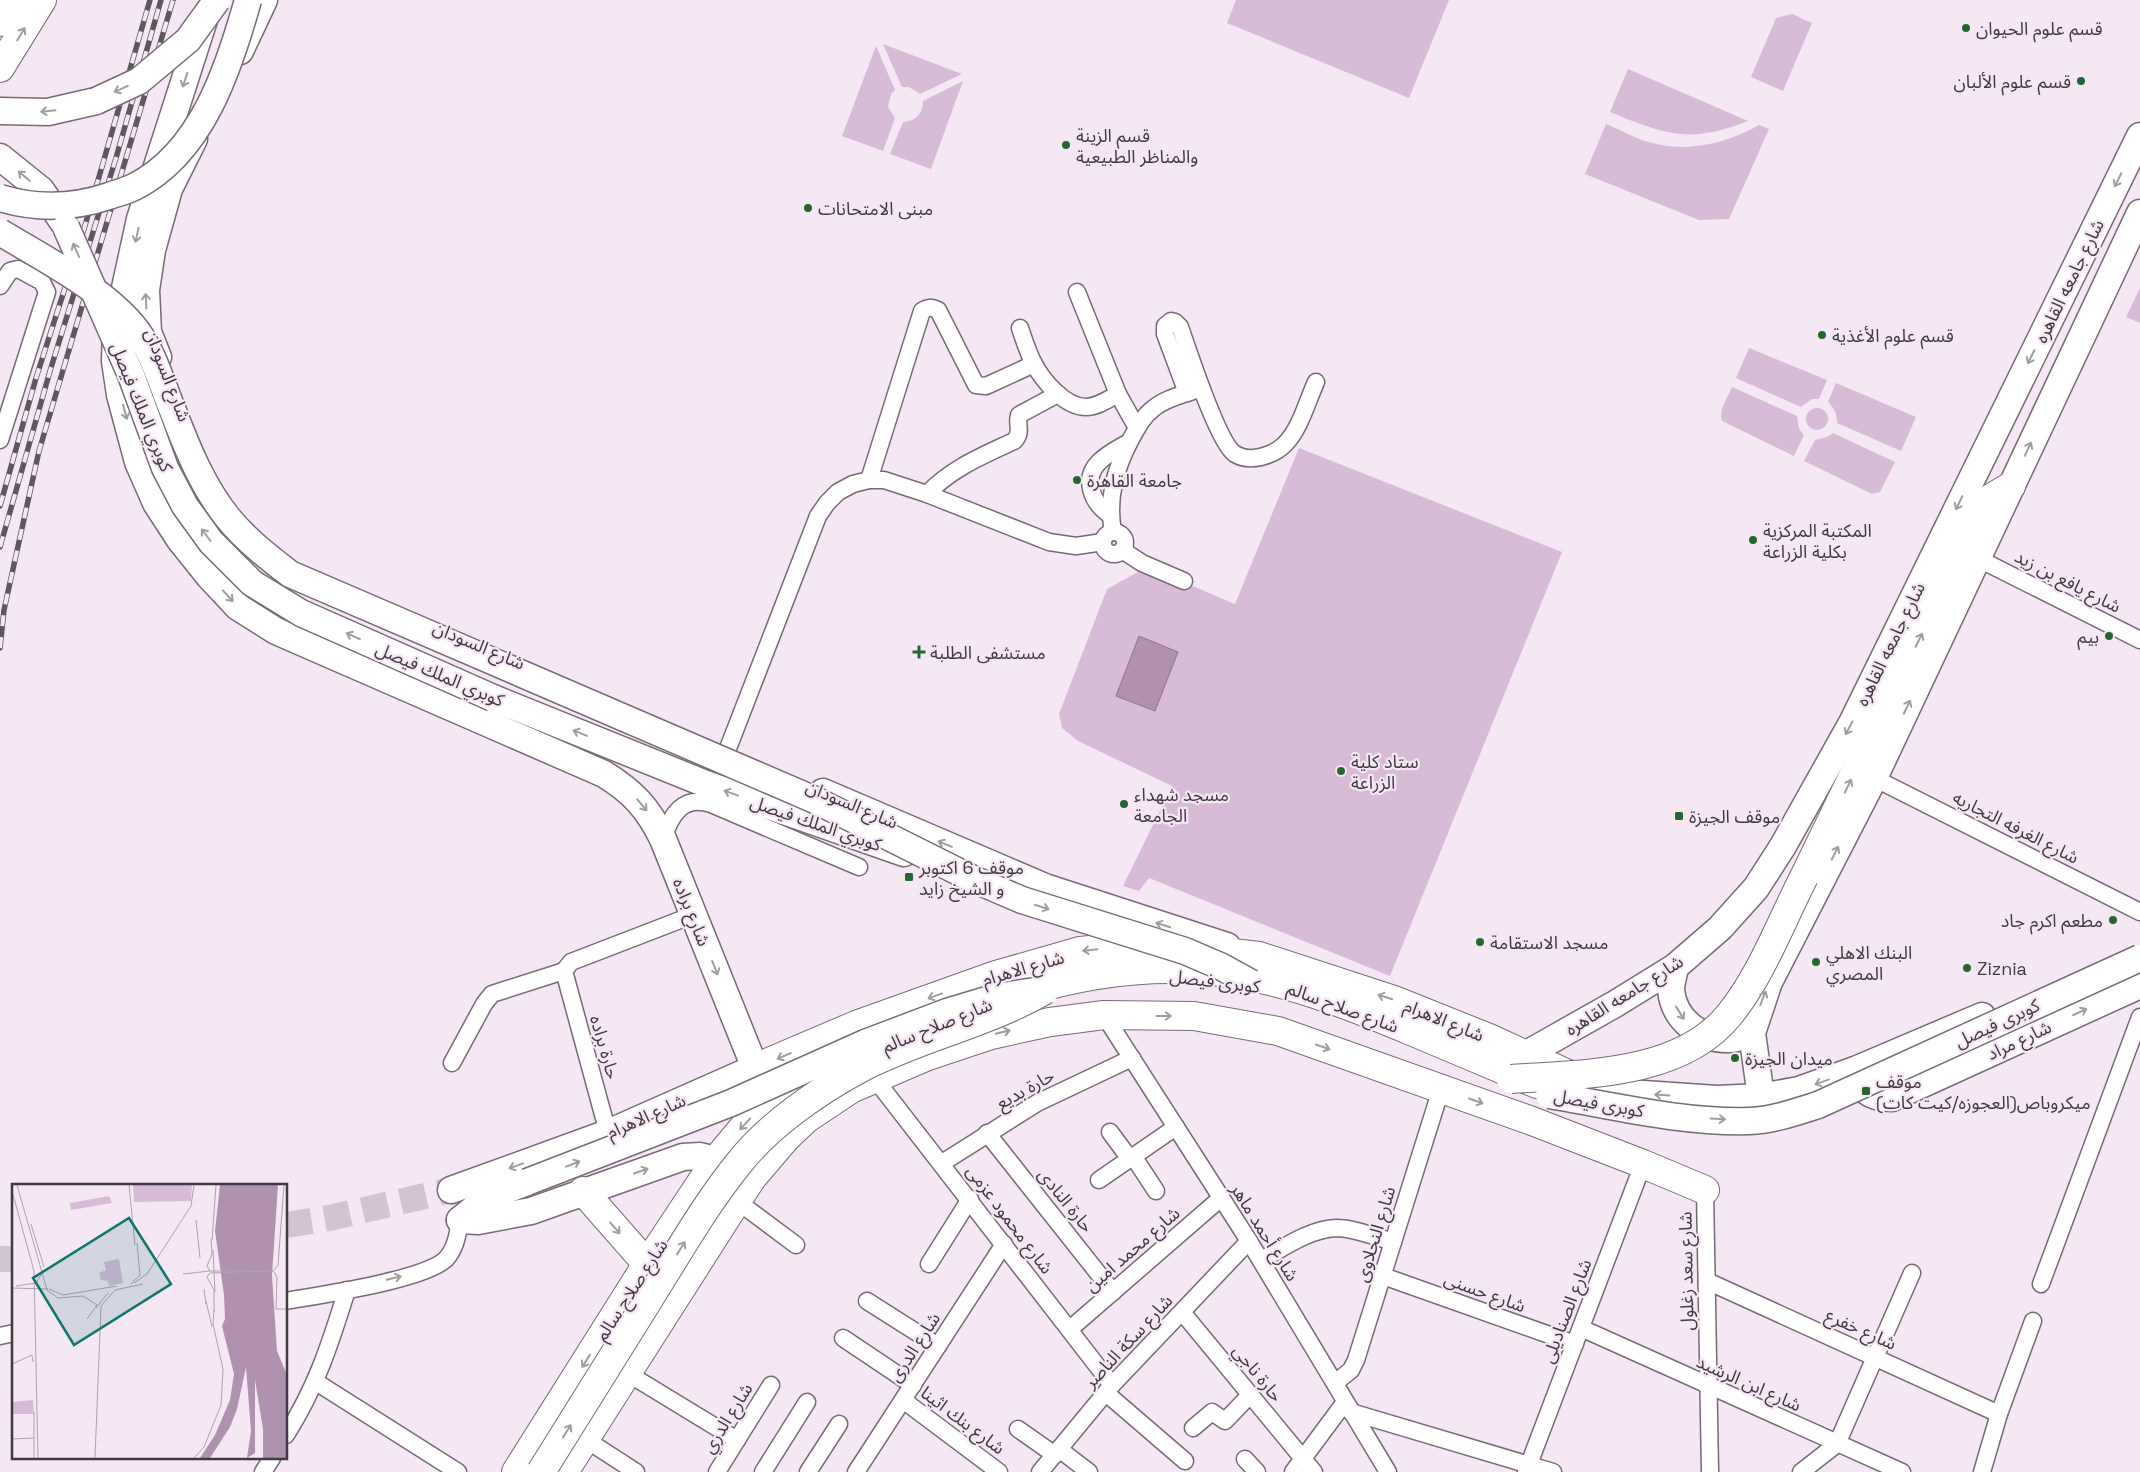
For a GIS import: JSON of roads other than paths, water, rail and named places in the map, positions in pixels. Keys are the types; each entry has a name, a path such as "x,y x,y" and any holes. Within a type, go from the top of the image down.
{"highway":[{"path":"0,68 42,0"},
{"path":"1511,1079 1598,1073 1636,1066 1674,1055 1702,1040 1730,1014 1757,970 1984,508 1991,498 2010,486"},
{"name":"شارع الاهرام","path":"755,1068 856,1025 970,984 1080,952 1153,944 1259,956 1394,1000 1607,1092"},
{"path":"1160,969 1206,950"},
{"name":"شارع صلاح سالم","path":"516,1472 647,1264 716,1160 752,1117 774,1098 800,1082 1003,998 1080,977 1120,971 1200,970 1240,975 1280,984 1358,1009 1546,1091"},
{"name":"كوبرى فيصل","path":"541,1472 705,1210 739,1162 771,1128 811,1099 860,1068 1007,1010 1044,990 1096,979 1147,974 1199,976 1251,983 1295,996 1546,1091"},
{"path":"970,984 1003,998"},
{"path":"875,1078 928,1056 991,1035 1050,1022 1104,1015 1194,1016 1278,1031 1644,1164 1705,1190"},
{"name":"شارع صلاح سالم","path":"564,1472 737,1200 769,1158 806,1119 836,1098 875,1078"},
{"path":"583,1191 647,1264 658,1273 684,1282"},
{"path":"627,1296 642,1307 648,1315 652,1333"}],"main road":[{"path":"0,24 14,0"},
{"name":"شارع السودان","path":"210,0 140,219 116,329 115,361 120,395 138,462 156,503 180,540 208,575 238,607 276,631 604,774"},
{"path":"0,111 48,112 96,100 139,81 188,40 217,0"},
{"path":"0,198 19,204 56,206 93,201 134,187 158,172 182,149 201,123 232,53 248,0"},
{"name":"شارع السودان","path":"264,0 255,22 170,189 152,250 146,290 148,332 205,469 224,499 247,526 276,552 304,570 1046,887 1259,956"},
{"name":"شارع جامعه القاهره","path":"1525,1055 1615,1004 1675,967 1720,928 1756,888 1783,846 1841,743 2140,136"},
{"name":"كوبري الملك فيصل","path":"0,157 41,190 66,227 131,375 165,468 185,506 211,542 252,583 301,614 493,698 706,784 879,845 990,878 1046,887"},
{"name":"شارع جامعه القاهره","path":"1761,1097 1752,1033 1769,982 1874,778 2140,213"},
{"name":"كوبري الملك فيصل","path":"0,232 82,283 115,307 138,332 152,359 184,440 202,477 228,518 262,553 290,574 815,800 973,879 1022,900 1185,951 1220,966 1251,983"},
{"path":"208,575 247,526"},
{"name":"شارع براده","path":"604,774 623,786 640,801 653,819 663,839 755,1068"},
{"name":"شارع مراد","path":"1546,1091 1607,1092 1717,1099 1761,1097 1799,1090 1855,1070 1971,1022 2140,944"},
{"name":"كوبرى فيصل","path":"1546,1091 1664,1115 1751,1121 1785,1115 1818,1105 2140,958"},
{"path":"1675,967 1671,989 1677,1010 1690,1027 1709,1038 1731,1040 1752,1033"},
{"name":"شارع مراد","path":"1855,1070 1859,1082 1867,1092 1879,1098 1892,1098 2140,985"},
{"path":"460,1220 488,1197 731,1103 865,1043 938,1015 997,996 1044,990"},
{"name":"شارع الاهرام","path":"452,1190 608,1133 755,1068"},
{"path":"460,1220 478,1221 531,1210 683,1157 700,1156 716,1160"}],"street":[{"path":"0,286 10,271 15,269 21,270 42,282 47,292 0,440"},
{"path":"1077,292 1133,435"},
{"path":"868,480 922,311 927,308 938,310 976,385 986,386 1034,364"},
{"path":"1020,328 1034,364 1058,394 1076,405 1086,407 1097,405 1118,394"},
{"path":"1194,391 1183,334 1167,340 1194,391 1227,445 1235,454 1245,457 1260,457 1274,453 1285,444 1293,433 1316,382"},
{"path":"1184,581 1142,563 1122,550 1116,554 1108,553 1108,537 1113,482 1117,468 1133,435 1152,408 1194,391"},
{"path":"928,494 944,478 962,465 1014,441 1020,431 1017,420 1019,415 1058,394"},
{"path":"1110,515 1097,504 1092,496 1091,479 1098,463 1133,435"},
{"path":"727,751 818,516 826,503 838,492 853,484 868,480 884,480 928,494 1049,542 1076,546 1108,537"},
{"name":"شارع يافع بن زيد","path":"1977,558 2140,640"},
{"name":"شارع الغرفه التجاريه","path":"1874,778 2140,912"},
{"path":"663,839 668,824 676,812 686,804 698,800 859,867"},
{"path":"452,1063 484,1004 492,994 564,972 571,962 693,915"},
{"name":"حارة براده","path":"564,972 608,1133"},
{"name":"شارع أحمد ماهر","path":"1104,1015 1249,1241 1388,1472"},
{"path":"2041,1284 2140,1017"},
{"name":"حارة بديع","path":"942,1163 1037,1103 1132,1058"},
{"name":"شارع محمود عزمى","path":"875,1078 1070,1329 1109,1389 1185,1461"},
{"name":"شارع النحلاوى","path":"1335,1384 1351,1370 1356,1360 1441,1089"},
{"path":"1099,1180 1176,1127"},
{"path":"1110,1132 1132,1157 1156,1190"},
{"name":"حارة النادى","path":"987,1133 1114,1292"},
{"name":"شارع الصناديلى","path":"1528,1468 1644,1164"},
{"name":"شارع سعد زغلول","path":"1705,1190 1710,1472"},
{"path":"929,1264 970,1198"},
{"name":"شارع محمد امين","path":"1070,1329 1221,1198"},
{"path":"737,1200 796,1245"},
{"path":"288,1301 347,1290 433,1268 446,1259 453,1249 460,1220"},
{"path":"1260,1260 1291,1243 1335,1228 1356,1231 1393,1242"},
{"name":"شارع سكة الناصر","path":"1040,1472 1109,1389 1249,1241"},
{"name":"شارع الدرى","path":"856,1472 1004,1244"},
{"path":"1801,1472 1837,1444 1912,1273"},
{"name":"شارع حسنى","path":"1383,1276 1575,1344"},
{"name":"شارع خفرع","path":"1707,1281 1999,1414"},
{"path":"288,1432 316,1382 347,1290"},
{"path":"867,1301 938,1346"},
{"name":"حارة ناجي","path":"1182,1312 1250,1395 1298,1466 1314,1472"},
{"path":"1982,1472 1999,1414 2033,1321"},
{"name":"شارع ابن الرشيد","path":"1581,1328 1902,1472"},
{"path":"843,1338 913,1385"},
{"path":"627,1373 737,1440"},
{"path":"316,1382 458,1472"},
{"name":"شارع الدري","path":"717,1472 771,1385"},
{"path":"1193,1428 1212,1412 1225,1421 1250,1395"},
{"name":"شارع بنك اثينا","path":"904,1400 999,1472"},
{"path":"763,1472 807,1402"},
{"path":"1298,1466 1348,1407 1528,1468 1553,1472"},
{"path":"808,1472 839,1424"},
{"path":"1018,1429 1090,1472"},
{"path":"585,1439 636,1472"},
{"path":"1245,1459 1257,1472"},
{"path":"263,1472 271,1460"}],"tunnel":[{"path":"288,1225 329,1218 451,1190"},
{"path":"0,1259 12,1259"}],"railway":[{"path":"0,506 36,378 84,229 150,0"},
{"path":"0,547 50,371 116,158 161,0"},
{"path":"0,648 4,610 39,451 173,0"}],"place":[{"name":"قسم علوم الحيوان","path":"1966,28"},
{"name":"قسم علوم الألبان","path":"2081,81"},
{"name":"قسم الزينة والمناظر الطبيعية","path":"1066,145"},
{"name":"مبنى الامتحانات","path":"808,208"},
{"name":"قسم علوم الأغذية","path":"1822,335"},
{"name":"جامعة القاهرة","path":"1077,480"},
{"name":"المكتبة المركزية بكلية الزراعة","path":"1753,540"},
{"name":"بيم","path":"2109,636"},
{"name":"مستشفى الطلبة","path":"919,652"},
{"name":"ستاد كلية الزراعة","path":"1341,771"},
{"name":"مسجد شهداء الجامعة","path":"1124,804"},
{"name":"موقف الجيزة","path":"1679,816"},
{"name":"موقف 6 اكتوبر و الشيخ زايد","path":"909,877"},
{"name":"مطعم اكرم جاد","path":"2113,920"},
{"name":"مسجد الاستقامة","path":"1480,942"},
{"name":"البنك الاهلي المصري","path":"1816,962"},
{"name":"Ziznia","path":"1967,968"},
{"name":"ميدان الجيزة","path":"1735,1058"},
{"name":"موقف ميكروباص(العجوزه/كيت كات)","path":"1866,1091"}]}
